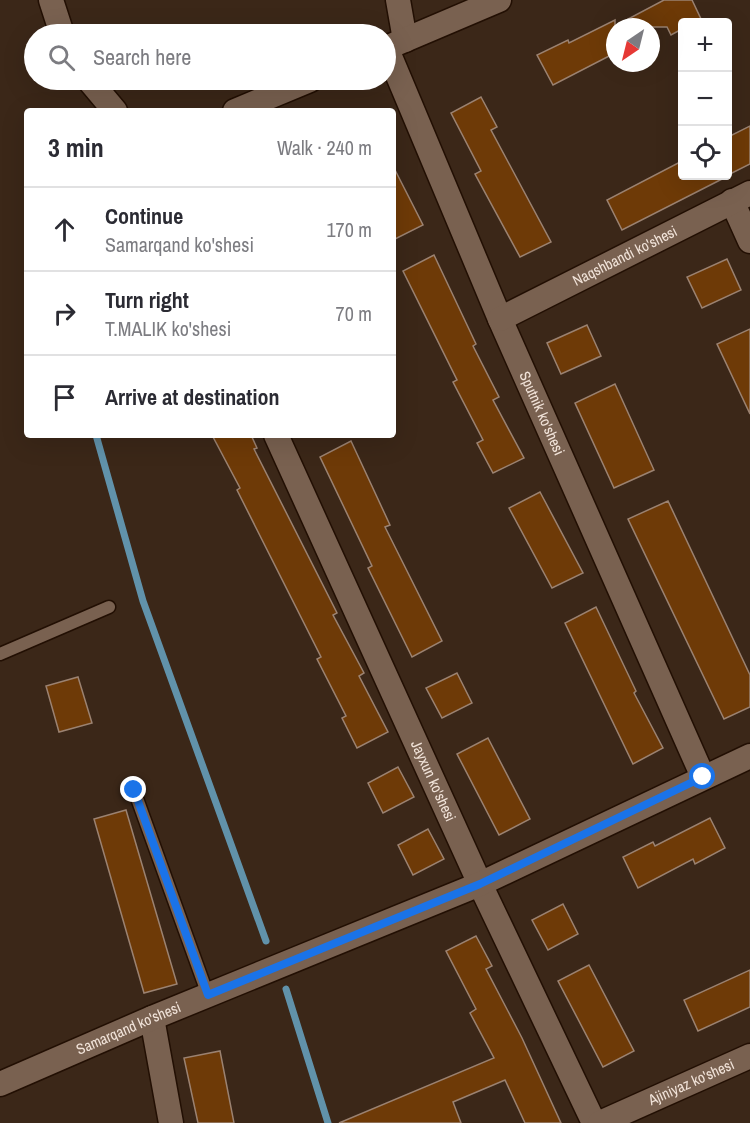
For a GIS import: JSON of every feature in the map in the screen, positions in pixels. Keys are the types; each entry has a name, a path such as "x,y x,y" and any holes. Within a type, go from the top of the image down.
{"street":[{"path":"51,0 59,24"},
{"name":"Sputnik ko'shesi","path":"395,24 398,0"},
{"path":"396,43 499,0"},
{"name":"Sputnik ko'shesi","path":"396,55 500,319 703,777"},
{"path":"97,90 112,108"},
{"path":"243,108 286,90"},
{"path":"741,197 750,241"},
{"name":"Naqshbandi ko'shesi","path":"500,319 741,197"},
{"name":"Jayxun ko'shesi","path":"277,438 480,884 594,1123"},
{"name":"Samarqand ko'shesi","path":"0,1084 152,1018 480,884 750,756"},
{"path":"152,1018 171,1123"},
{"name":"Ajiniyaz ko'shesi","path":"600,1123 750,1056"}],"lane":[{"path":"0,654 109,607"},
{"path":"134,790 208,995"}],"building":[{"path":"664,0 692,0 701,18 678,18 678,31 671,35 667,27 660,27 660,18 630,18"},
{"path":"606,24 606,58 553,85 537,55 568,40 569,43"},
{"path":"481,97 497,127 491,130 551,242 520,257 475,174 481,171 451,113"},
{"path":"750,126 750,164 732,173 732,135"},
{"path":"678,163 678,180 720,180 622,230 607,200"},
{"path":"396,172 423,225 396,238"},
{"path":"434,255 476,344 473,346 499,397 493,400 524,458 493,473 477,443 483,440 453,382 457,380 403,271"},
{"path":"727,259 741,290 702,308 687,277"},
{"path":"587,325 601,356 561,374 547,343"},
{"path":"750,329 750,414 717,344"},
{"path":"615,384 654,470 614,488 575,403"},
{"path":"214,438 252,438 257,448 254,449 337,613 333,615 364,673 359,676 388,732 357,748 342,718 346,716 317,659 321,657 237,490 240,488"},
{"path":"351,441 390,525 385,527 442,641 412,657 368,568 372,566 320,457"},
{"path":"540,492 583,573 552,588 509,508"},
{"path":"668,501 750,675 750,707 724,719 628,519"},
{"path":"596,607 636,691 634,693 663,748 633,764 565,623"},
{"path":"457,673 472,703 442,718 426,688"},
{"path":"78,677 92,723 59,732 46,686"},
{"path":"488,738 530,819 499,835 457,754"},
{"path":"398,767 414,797 383,813 368,783"},
{"path":"126,810 177,984 144,993 94,819"},
{"path":"710,818 725,848 695,864 693,859 638,888 623,857 653,842 655,846"},
{"path":"428,829 444,859 413,875 398,845"},
{"path":"563,904 578,934 548,950 532,920"},
{"path":"476,936 492,966 486,969 522,1038 561,1123 525,1123 505,1080 453,1102 461,1123 339,1123 494,1058 470,1013 476,1009 446,951"},
{"path":"589,965 634,1051 603,1067 558,981"},
{"path":"750,970 750,1007 698,1031 684,1000"},
{"path":"220,1051 234,1123 198,1123 184,1058"}],"waterway":[{"path":"97,438 143,601 266,941"},
{"path":"286,989 328,1123"}],"route":[{"path":"134,790 208,995 480,884 703,777"}]}
